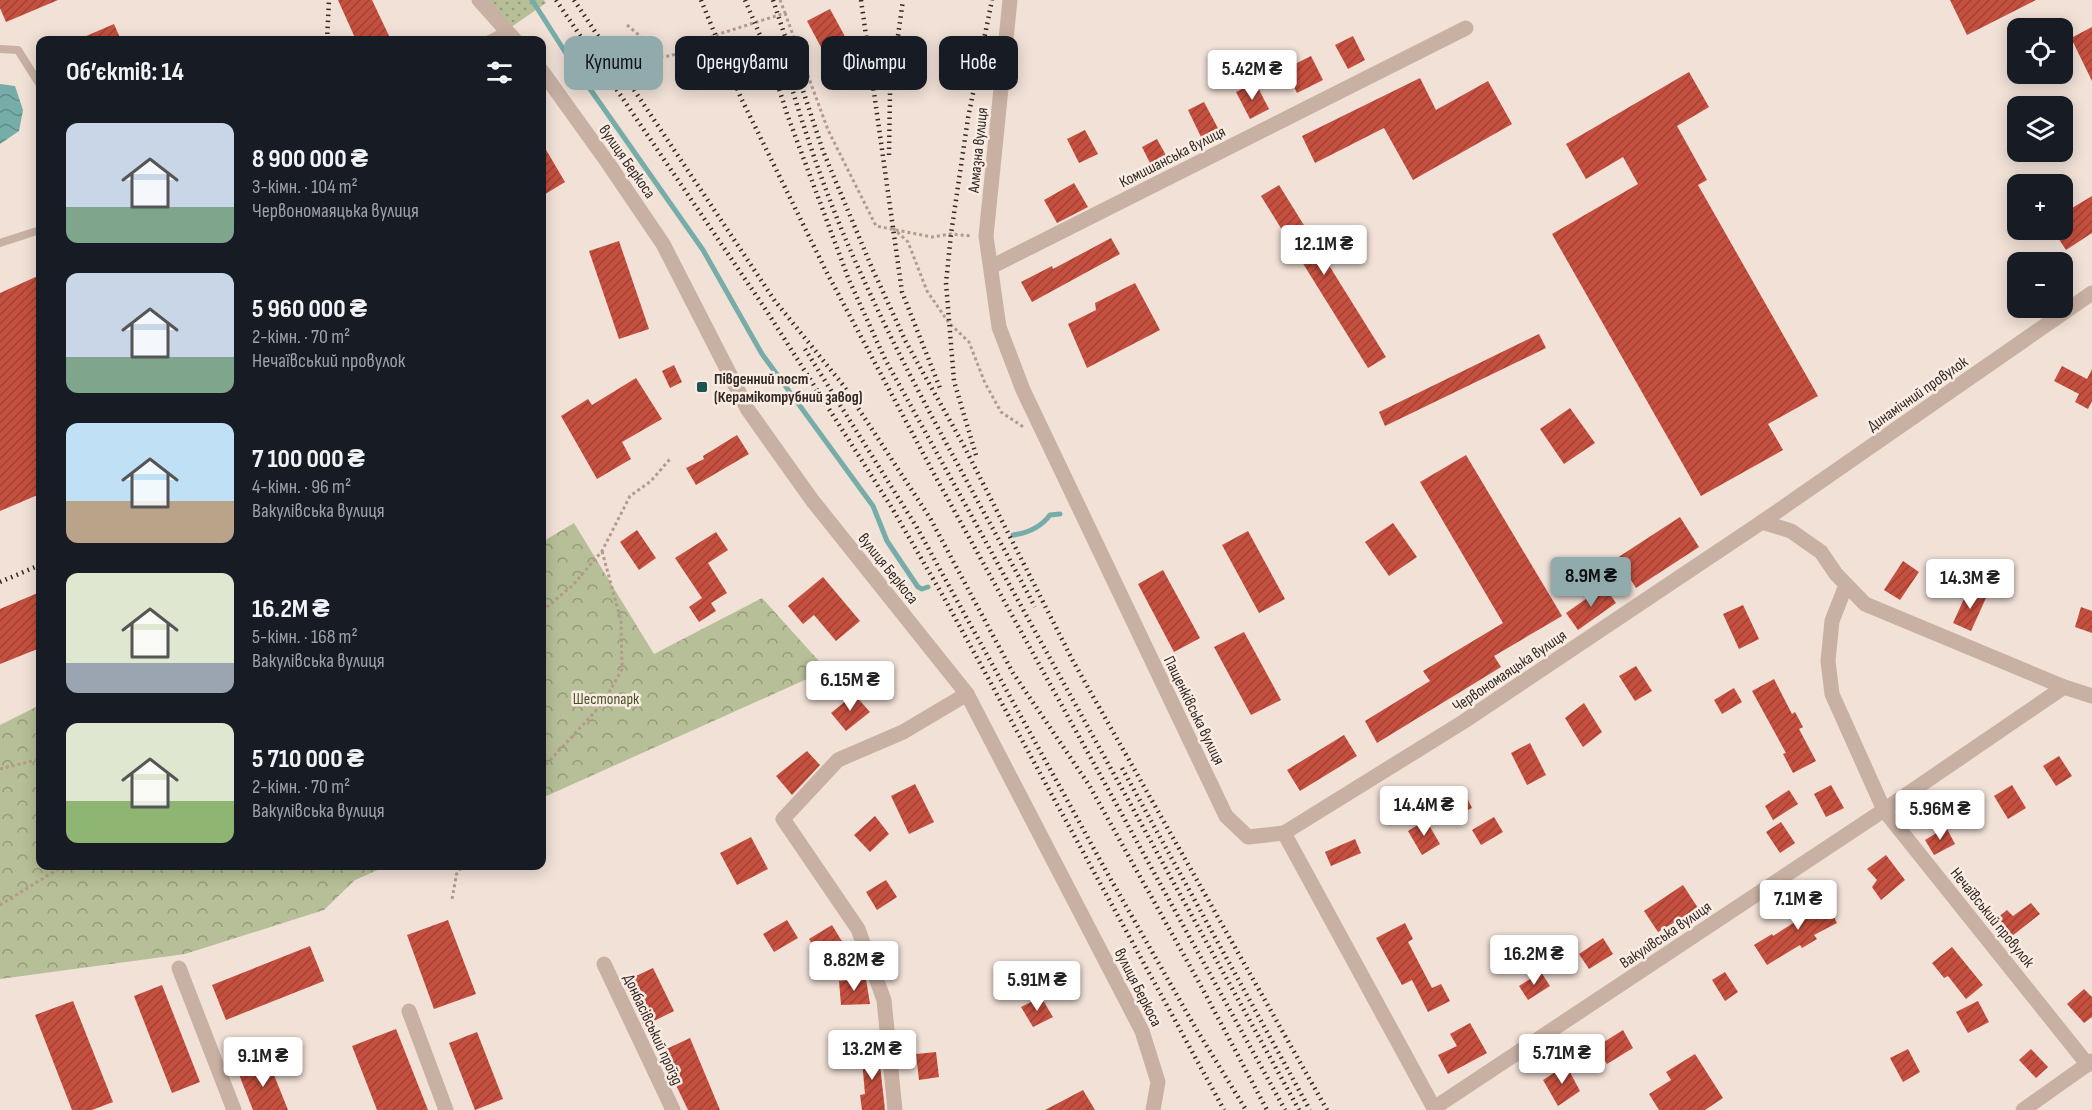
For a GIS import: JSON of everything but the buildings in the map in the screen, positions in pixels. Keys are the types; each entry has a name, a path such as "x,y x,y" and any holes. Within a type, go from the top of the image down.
{"street":[{"path":"479,0 511,35"},
{"name":"Алмазна вулиця","path":"991,267 986,236 1010,0"},
{"name":"Комишанська вулиця","path":"991,267 1466,28"},
{"name":"вулиця Беркоса","path":"546,78 663,244 748,411 812,500 967,694 1142,1031 1158,1082 1153,1110"},
{"name":"Пащенківська вулиця","path":"991,267 999,327 1023,390 1226,816 1248,837 1284,833"},
{"name":"Динамічний провулок","path":"1762,522 2092,293"},
{"path":"1762,522 1791,531 1821,552 1836,574 1865,604 2064,687 2092,696"},
{"name":"Червономаяцька вулиця","path":"1284,833 1463,722 1762,522"},
{"name":"Нечаївський провулок","path":"1846,585 1832,621 1828,661 1832,694 1884,810 2090,1063"},
{"name":"Вакулівська вулиця","path":"1435,1109 1884,810 2064,687"},
{"path":"895,1110 884,1000 862,939 858,929 783,819 838,760 903,732 967,694"},
{"path":"1284,833 1435,1109"},
{"name":"Донбасівський проїзд","path":"604,964 673,1110"},
{"path":"179,968 234,1110"},
{"path":"409,1011 446,1110"},
{"path":"2023,1110 2090,1063"}],"lane":[{"path":"0,49 18,51 36,79"},
{"path":"0,243 36,231"}],"path":[{"path":"780,0 828,130 876,226 932,237 951,234 986,236"},
{"path":"627,25 645,41 656,57 671,56 716,35 785,13"},
{"path":"893,228 908,242 927,291 949,322 969,342 985,383 1001,412 1022,428 1041,431"},
{"path":"546,608 573,585 602,552 630,496 651,481 670,459"},
{"path":"546,765 603,703 622,669 621,621 602,552"},
{"path":"0,769 36,760"},
{"path":"0,905 57,870"},
{"path":"452,899 460,870"}],"green space":[{"path":"479,0 544,0 546,3 507,30"},
{"name":"Шестопарк","path":"574,523 654,654 762,598 827,670 546,796 546,540"},
{"path":"36,707 36,870 378,870 355,880 324,910 185,954 0,979 0,725"}],"water":[{"path":"0,84 15,86 23,110 19,131 0,144"}],"waterway":[{"path":"532,0 576,69 703,250 762,354 873,506 887,541 918,587 922,589 928,587"},
{"path":"1013,535 1034,529 1050,515 1060,514"}],"railway":[{"path":"327,36 329,0"},
{"path":"556,0 766,310 892,508 947,603 1224,1110"},
{"path":"574,0 775,301 843,385 930,518 1013,673 1089,785 1267,1110"},
{"path":"701,0 741,98 826,271 933,472 1285,1110"},
{"path":"745,0 768,54 787,114 849,280 885,359 1299,1110"},
{"path":"773,0 823,151 906,342 964,446 1073,661 1327,1110"},
{"path":"861,0 902,292 940,388"},
{"path":"889,155 890,93 903,0"},
{"path":"976,455 954,381 946,283 968,118 992,0"},
{"path":"793,92 833,208 882,318 1035,607"},
{"path":"805,349 916,526 1110,878 1195,1027 1246,1110"},
{"path":"0,582 36,567"},
{"path":"1122,768 1310,1110"}],"place":[{"name":"Південний пост (Керамікотрубний завод)","path":"702,387"}]}
